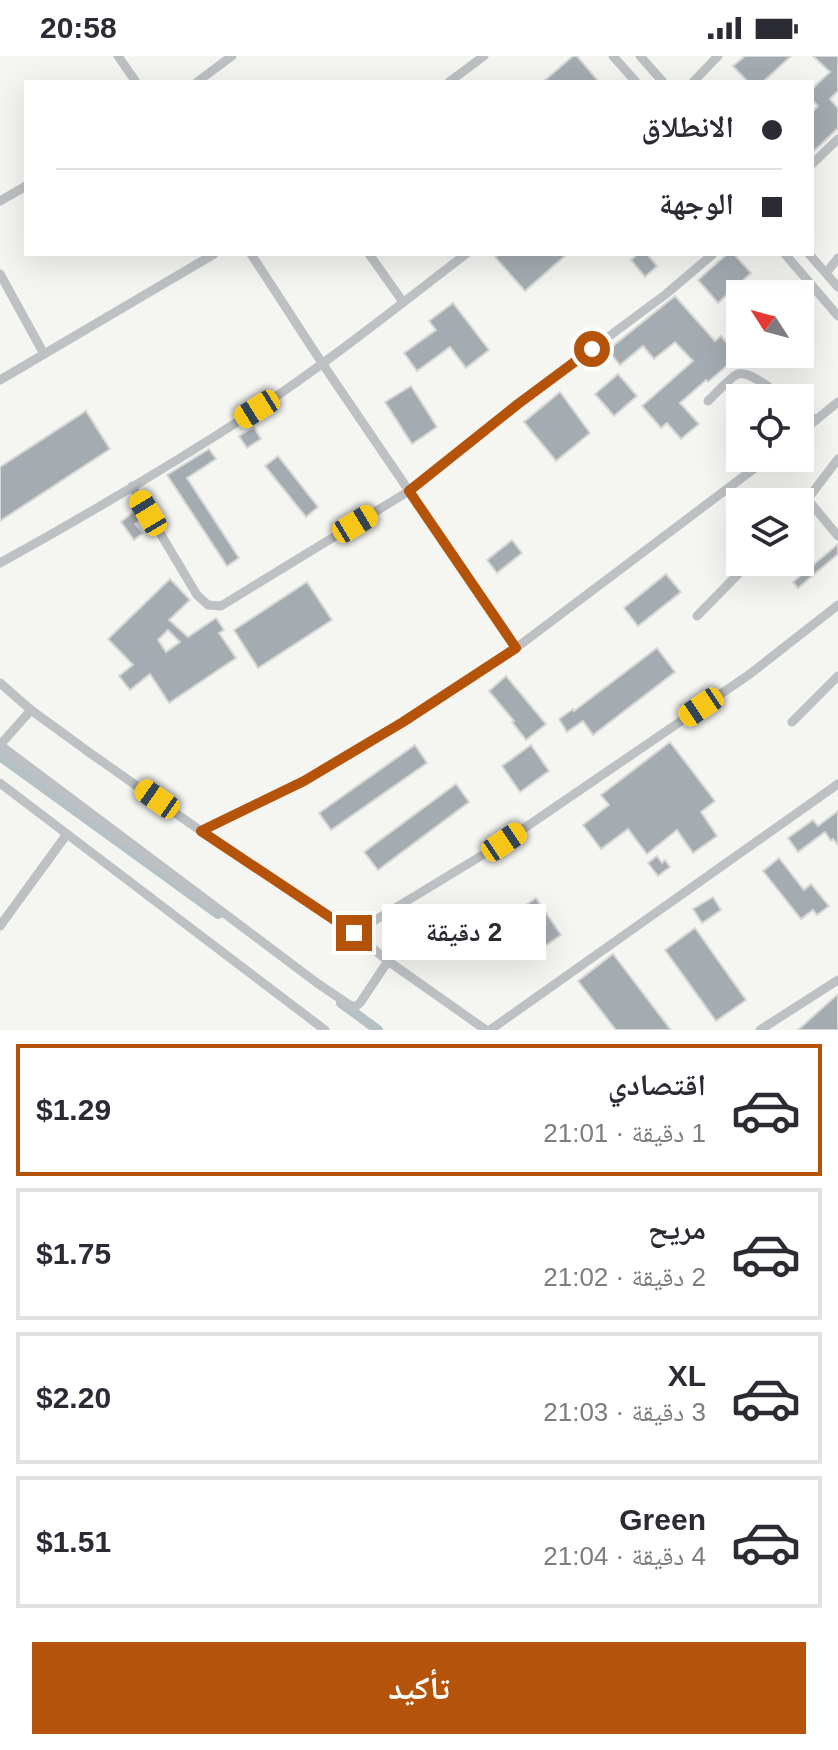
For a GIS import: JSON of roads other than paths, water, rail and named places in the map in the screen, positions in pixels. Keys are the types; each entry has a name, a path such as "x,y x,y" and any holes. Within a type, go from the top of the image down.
{"street":[{"path":"118,56 135,80"},
{"path":"200,80 232,56"},
{"path":"452,80 484,56"},
{"path":"613,56 634,80"},
{"path":"640,56 661,80"},
{"path":"695,80 718,56"},
{"path":"814,162 838,139"},
{"path":"0,201 24,187"},
{"path":"0,380 211,256"},
{"path":"252,256 516,648"},
{"path":"370,256 403,302"},
{"path":"0,563 69,525 257,409 463,256"},
{"path":"132,486 197,595 208,605 221,606 409,491 518,404 666,294 711,256"},
{"path":"787,256 838,316"},
{"path":"811,256 838,287"},
{"path":"826,273 838,258"},
{"path":"0,274 44,354"},
{"path":"726,384 737,374 745,374 763,384"},
{"path":"708,401 726,384"},
{"path":"816,420 838,402"},
{"path":"814,492 838,459"},
{"path":"201,831 304,781 403,722 516,648 749,472"},
{"path":"814,507 838,536"},
{"path":"697,616 736,576"},
{"path":"354,933 517,833 750,674 838,605"},
{"path":"792,722 838,676"},
{"path":"0,683 31,710 201,831 354,933 388,961 488,1030 838,784"},
{"path":"31,710 0,745 339,998 351,1006 360,1003 388,961"},
{"path":"0,783 325,1030"},
{"path":"0,926 67,834"},
{"path":"760,1030 838,980"}],"waterway":[{"path":"0,756 218,914"},
{"path":"341,1003 378,1030"}]}
